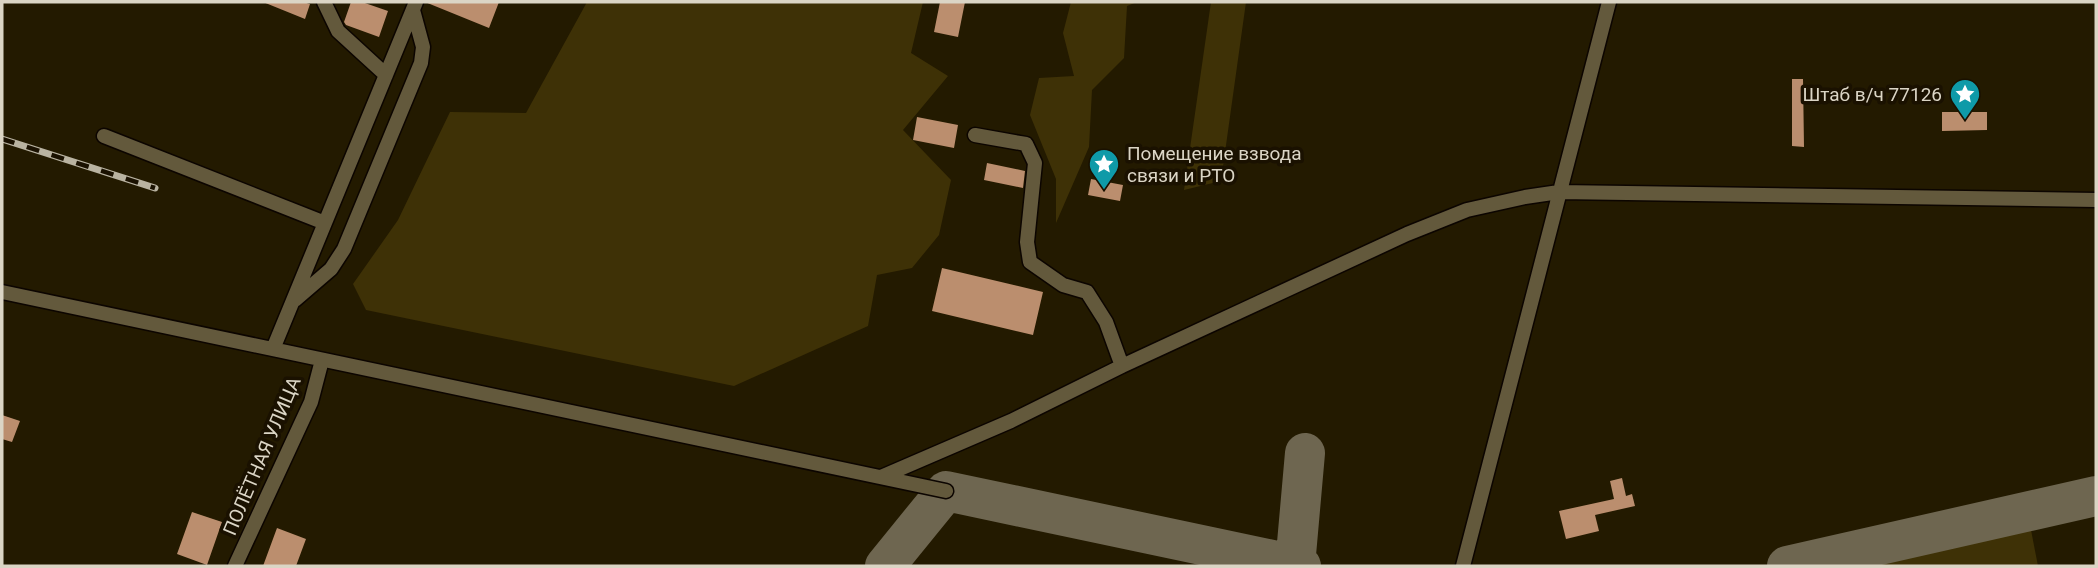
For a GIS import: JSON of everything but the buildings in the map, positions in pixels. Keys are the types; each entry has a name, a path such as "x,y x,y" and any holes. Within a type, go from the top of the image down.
{"street":[{"path":"324,2 338,31 386,75"},
{"path":"1463,566 1609,2"},
{"path":"273,349 415,6"},
{"path":"293,302 331,269 344,249 421,63 423,47 415,6"},
{"path":"975,135 1026,144 1035,163 1027,242 1030,262 1062,285 1087,292 1106,322 1122,366"},
{"path":"104,136 325,223"},
{"path":"881,477 1011,421 1122,366 1407,234 1468,210 1525,197 1559,192 2096,200"},
{"path":"2,292 946,491"},
{"name":"ПОЛЁТНАЯ УЛИЦА","path":"235,566 311,402 322,360"}],"shaded area":[{"path":"587,2 923,2 911,53 948,76 903,130 951,180 939,235 912,268 877,275 868,326 734,386 366,310 353,284 398,220 450,112 526,113"},
{"path":"1071,2 1137,2 1127,6 1124,58 1092,90 1089,147 1056,223 1056,179 1030,115 1039,78 1074,76 1063,33"},
{"path":"1211,2 1246,2 1221,181 1184,190"},
{"path":"2031,530 2038,566 1870,566"}],"taxiway":[{"path":"1295,566 1305,453"},
{"path":"885,566 946,491 1301,566"},
{"path":"1787,566 2096,496"}],"railway":[{"path":"2,139 155,188"}],"place":[{"name":"Штаб в/ч 77126","path":"1965,121"},
{"name":"Помещение взвода связи и РТО","path":"1104,191"}]}
